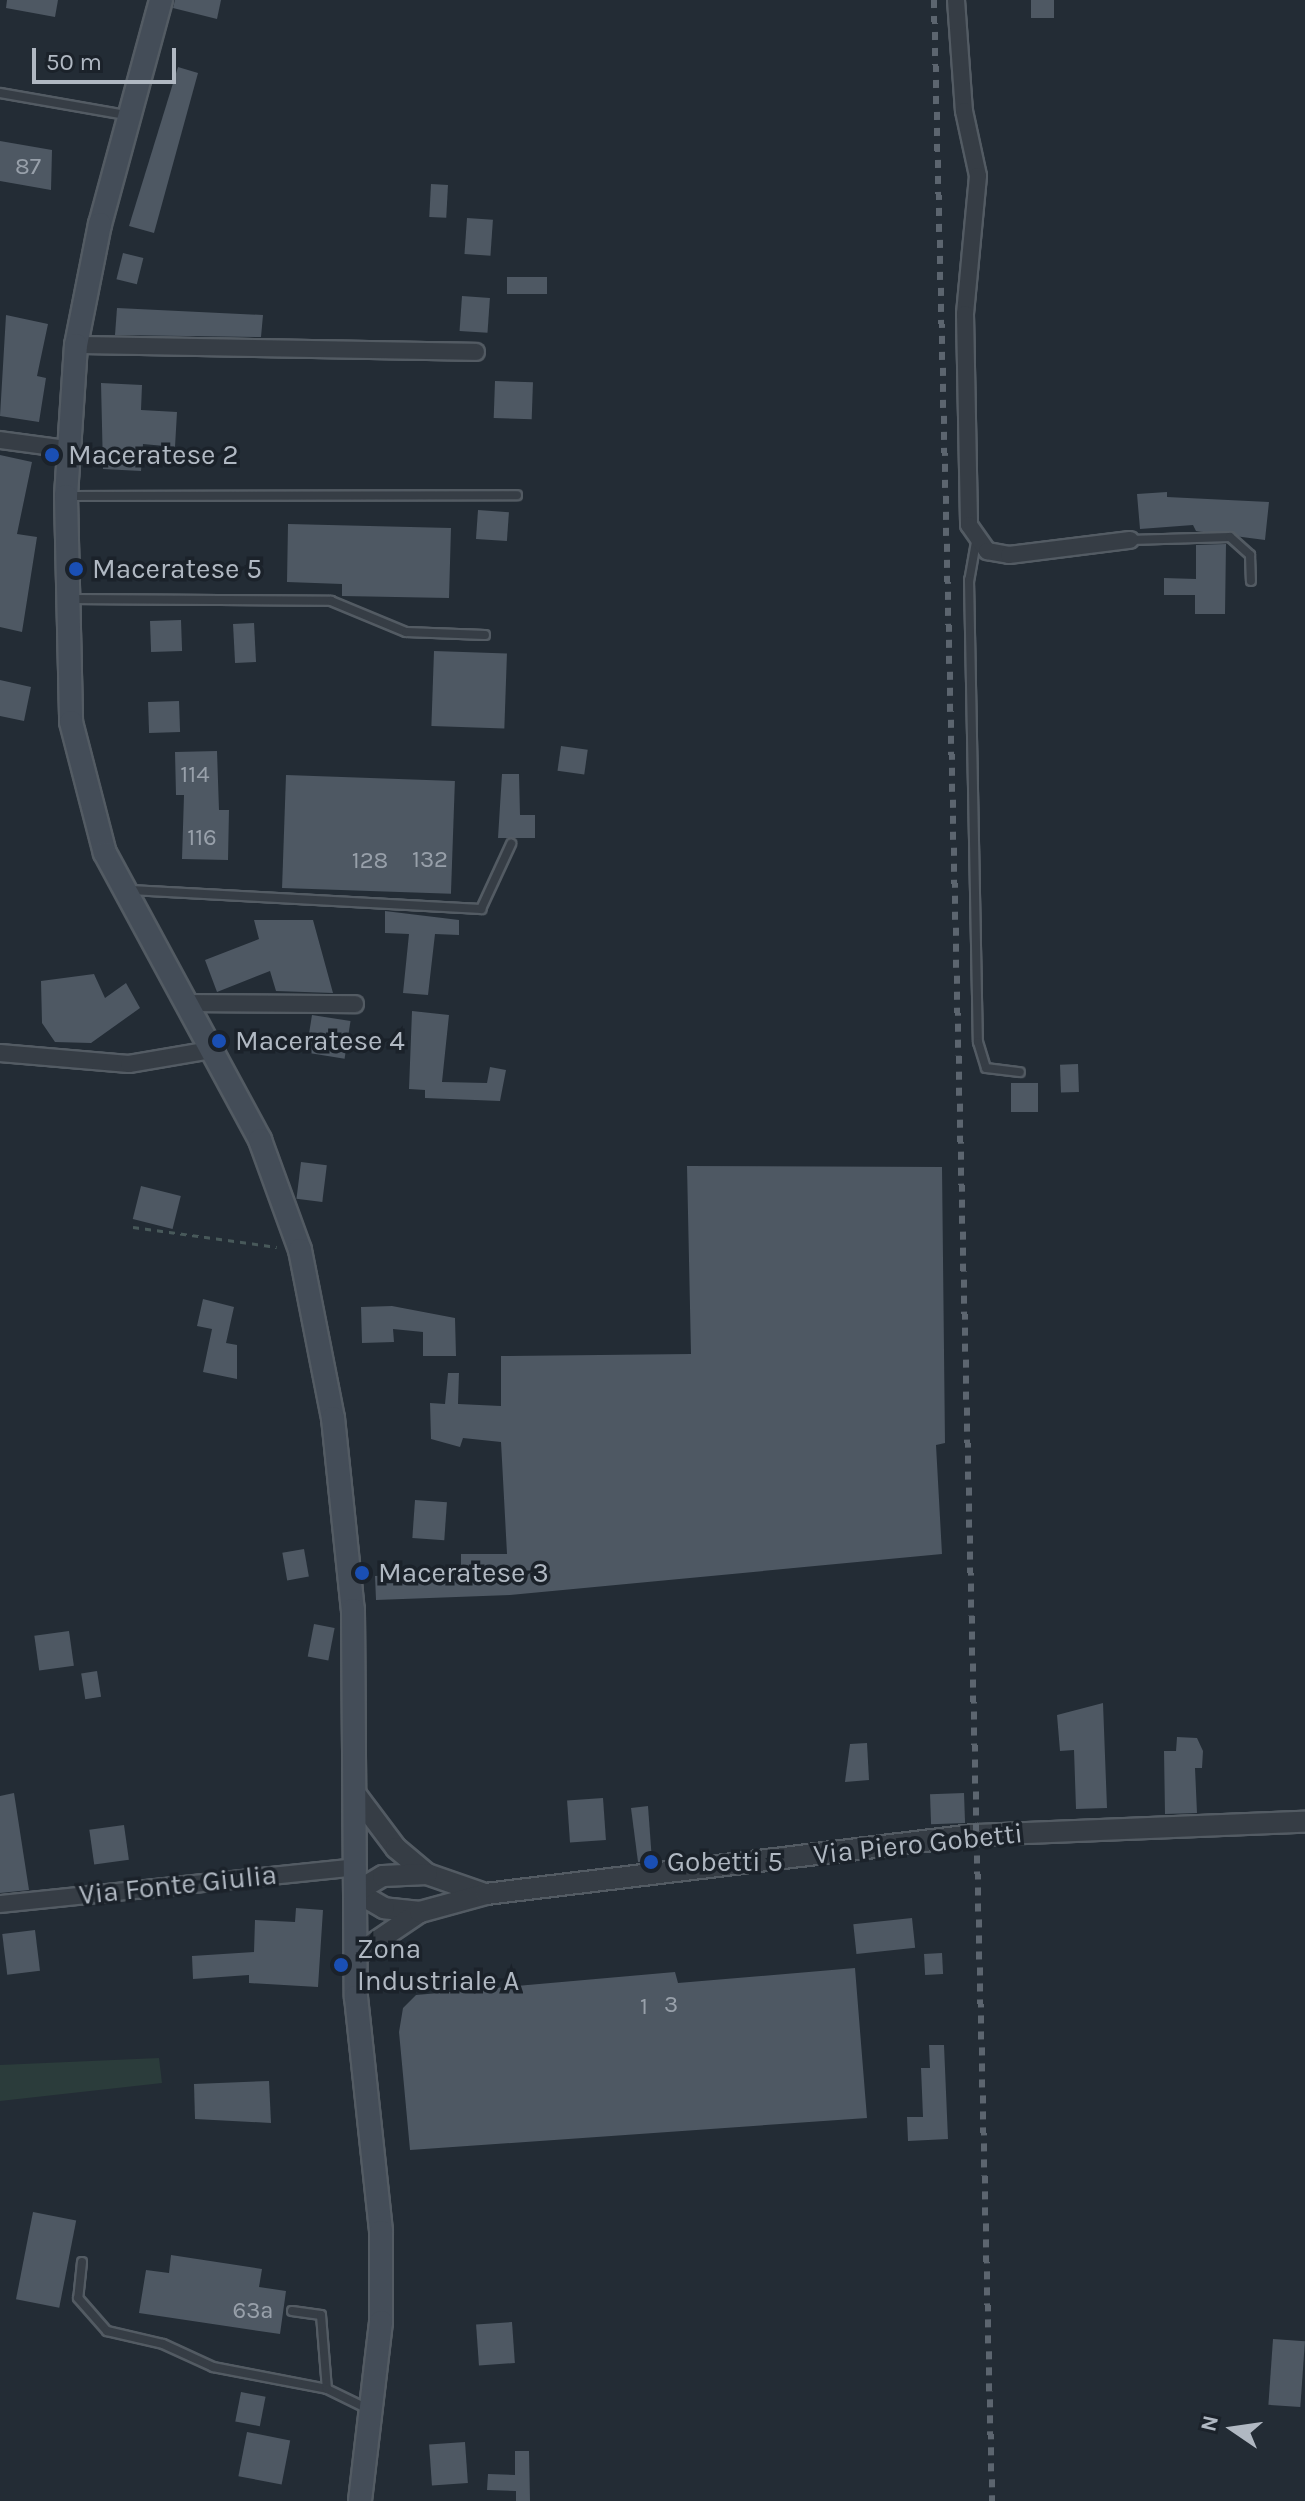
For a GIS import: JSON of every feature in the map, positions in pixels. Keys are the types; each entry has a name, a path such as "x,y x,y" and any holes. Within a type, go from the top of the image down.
{"main road":[{"path":"161,0 76,345 67,449 65,599 79,773 125,890 217,1049 300,1250 333,1418 352,1596 357,1796 355,1956 363,2083 381,2232 372,2411 360,2501"}],"street":[{"path":"956,0 964,111 978,176 965,314 976,542 1009,555 1130,540"},
{"path":"76,345 476,352"},
{"path":"0,440 67,449"},
{"path":"192,1003 355,1004"},
{"path":"0,1053 129,1064 217,1049"},
{"path":"357,1796 396,1848 427,1874 486,1894"},
{"name":"Via Piero Gobetti","path":"420,1912 486,1894 984,1834 1305,1822"},
{"name":"Via Fonte Giulia","path":"0,1904 357,1867"},
{"path":"420,1912 384,1908 356,1892 383,1876 427,1874"},
{"path":"355,1956 420,1912"}],"lane":[{"path":"0,93 131,116"},
{"path":"66,496 517,495"},
{"path":"1130,540 1230,537 1250,555 1251,581"},
{"path":"976,542 969,580 978,1042 986,1068 1020,1072"},
{"path":"65,599 331,601 406,632 485,635"},
{"path":"125,890 481,909 511,844"},
{"path":"82,2262 78,2298 107,2331 163,2344 213,2367 327,2389 372,2411"},
{"path":"292,2311 321,2315 327,2389"}],"path":[{"path":"133,1227 300,1250"}],"shaded area":[{"path":"159,2058 162,2083 0,2101 0,2065"}],"building":[{"path":"7,0 58,0 55,17 6,8"},
{"path":"175,0 221,0 217,19 173,8"},
{"path":"1031,0 1054,0 1054,18 1031,18"},
{"path":"178,67 198,73 154,233 129,226"},
{"path":"0,141 52,150 51,190 0,181"},
{"path":"431,184 448,185 446,218 429,217"},
{"path":"467,218 493,220 490,256 464,254"},
{"path":"123,253 143,258 137,284 116,279"},
{"path":"507,277 547,277 547,294 507,294"},
{"path":"462,296 490,298 487,333 460,331"},
{"path":"117,308 263,315 261,337 115,335"},
{"path":"6,315 48,324 37,376 46,378 39,422 0,416"},
{"path":"495,381 533,382 532,419 494,418"},
{"path":"101,383 142,385 141,410 177,412 175,447 143,444 141,471 103,469"},
{"path":"0,455 32,462 17,534 37,537 22,632 0,627"},
{"path":"1167,492 1167,497 1269,502 1265,540 1196,531 1193,525 1140,529 1137,494"},
{"path":"478,510 509,512 507,541 476,539"},
{"path":"288,524 451,528 449,598 342,596 342,584 287,582"},
{"path":"1226,544 1225,614 1195,614 1195,595 1164,595 1164,578 1196,579 1196,545"},
{"path":"181,620 182,651 151,652 150,621"},
{"path":"254,623 256,662 235,663 233,624"},
{"path":"434,651 507,654 504,729 431,726"},
{"path":"0,680 31,687 24,721 0,716"},
{"path":"179,701 180,732 149,733 148,702"},
{"path":"561,746 588,750 584,775 558,771"},
{"path":"217,751 219,810 229,810 228,860 182,859 184,795 176,795 175,752"},
{"path":"502,774 519,774 520,815 535,815 535,838 498,838"},
{"path":"286,775 455,781 451,894 282,888"},
{"path":"385,911 459,920 459,935 435,934 428,995 403,993 409,934 385,933"},
{"path":"254,920 313,920 333,993 276,991 270,971 217,992 205,960 259,939"},
{"path":"94,974 105,998 126,983 140,1008 91,1043 55,1042 42,1023 41,981"},
{"path":"412,1011 449,1015 442,1082 487,1083 490,1067 506,1070 500,1101 425,1098 425,1090 409,1089"},
{"path":"312,1015 351,1021 345,1059 306,1053"},
{"path":"1078,1064 1079,1092 1061,1093 1060,1065"},
{"path":"1011,1083 1038,1083 1038,1112 1011,1112"},
{"path":"301,1162 327,1165 322,1202 296,1199"},
{"path":"687,1166 942,1167 945,1443 936,1445 942,1554 510,1595 376,1600 375,1576 461,1572 461,1554 507,1554 501,1442 463,1438 460,1447 431,1439 430,1403 445,1404 448,1373 459,1373 458,1404 501,1406 501,1356 691,1354"},
{"path":"141,1186 181,1196 173,1229 133,1219"},
{"path":"203,1299 234,1307 226,1343 237,1345 237,1379 203,1372 212,1329 197,1326"},
{"path":"392,1306 455,1318 456,1356 423,1356 423,1332 393,1329 394,1342 362,1343 361,1307"},
{"path":"415,1500 447,1502 444,1540 412,1538"},
{"path":"304,1549 309,1577 287,1580 282,1553"},
{"path":"314,1624 335,1628 328,1660 308,1656"},
{"path":"69,1631 74,1666 39,1671 34,1636"},
{"path":"97,1671 101,1697 85,1699 81,1674"},
{"path":"1103,1703 1107,1808 1076,1809 1074,1750 1060,1751 1057,1715"},
{"path":"1177,1737 1197,1738 1203,1751 1202,1768 1195,1768 1197,1813 1165,1814 1164,1751 1176,1751"},
{"path":"867,1743 869,1780 845,1782 850,1744"},
{"path":"14,1793 29,1890 0,1893 0,1796"},
{"path":"964,1793 965,1823 931,1824 930,1794"},
{"path":"603,1798 606,1840 570,1842 567,1801"},
{"path":"648,1806 652,1861 638,1862 631,1808"},
{"path":"124,1825 129,1860 94,1865 89,1830"},
{"path":"296,1908 323,1910 318,1987 249,1983 249,1975 193,1979 192,1956 254,1952 255,1920 295,1922"},
{"path":"912,1918 915,1948 856,1954 853,1924"},
{"path":"35,1930 40,1971 7,1975 2,1934"},
{"path":"942,1953 943,1974 925,1975 924,1954"},
{"path":"855,1968 867,2118 410,2150 399,2032 403,2008 416,1995 675,1972 678,1983"},
{"path":"929,2045 944,2045 948,2139 908,2141 907,2117 923,2117 921,2068 930,2068"},
{"path":"269,2081 271,2123 195,2119 194,2084"},
{"path":"33,2212 76,2220 59,2308 16,2299"},
{"path":"171,2255 262,2269 259,2287 286,2291 280,2334 139,2313 146,2270 169,2273"},
{"path":"512,2322 515,2363 479,2365 476,2325"},
{"path":"1273,2339 1305,2341 1300,2407 1268,2405"},
{"path":"241,2392 266,2397 260,2426 235,2421"},
{"path":"247,2432 290,2440 282,2485 238,2476"},
{"path":"465,2442 468,2483 432,2485 429,2445"},
{"path":"515,2451 529,2451 530,2501 516,2501 516,2491 487,2490 488,2474 515,2475"}],"railway":[{"path":"934,0 992,2501"}],"place":[{"name":"Maceratese 2","path":"52,455"},
{"name":"Maceratese 5","path":"76,569"},
{"name":"Maceratese 4","path":"219,1041"},
{"name":"Maceratese 3","path":"362,1573"},
{"name":"Gobetti 5","path":"651,1862"},
{"name":"Zona Industriale A","path":"341,1965"}]}
